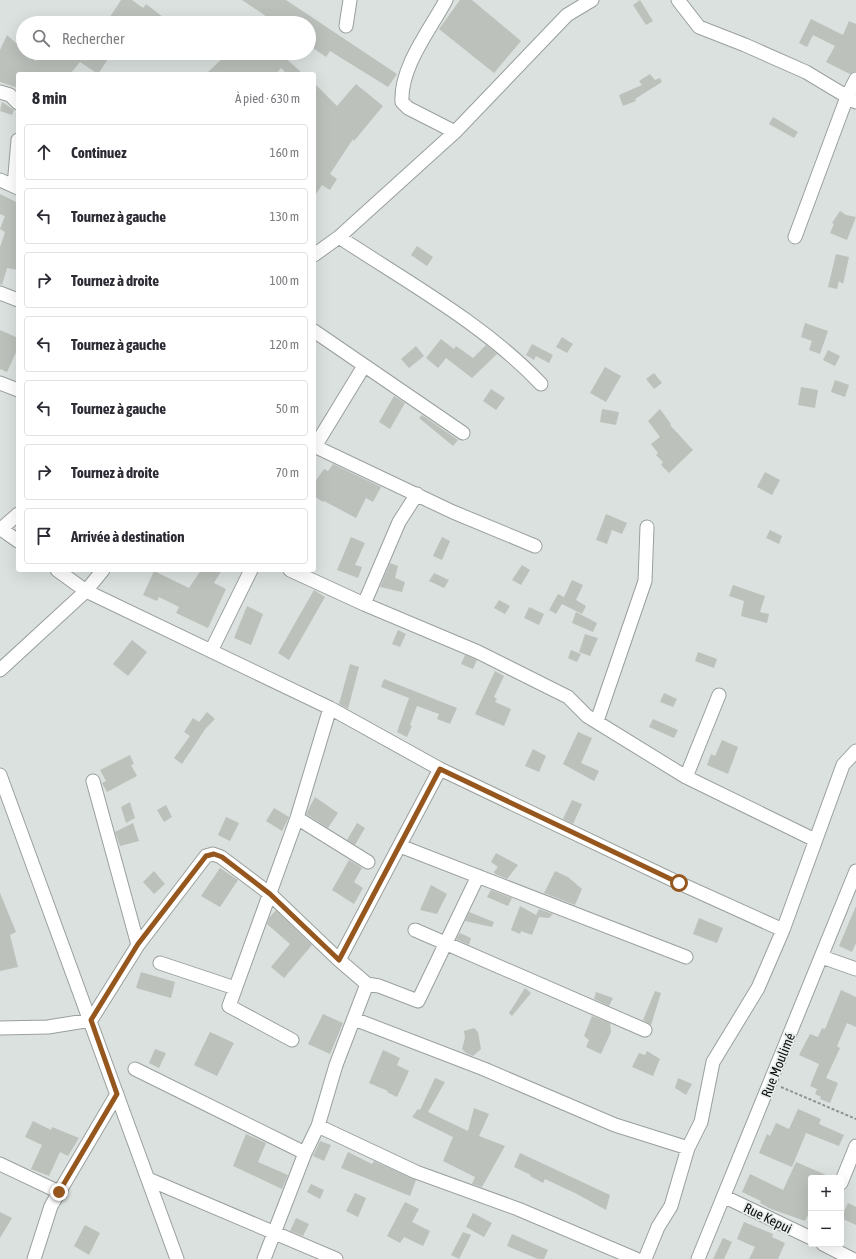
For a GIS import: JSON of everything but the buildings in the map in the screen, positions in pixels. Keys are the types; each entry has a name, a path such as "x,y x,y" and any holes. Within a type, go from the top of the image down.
{"street":[{"path":"346,26 350,0"},
{"path":"446,0 407,71 401,90 402,102 408,108 454,132"},
{"path":"316,254 339,237 454,132 567,15 592,0"},
{"path":"678,0 699,27 745,44 806,72 852,100"},
{"path":"795,237 852,100 856,79"},
{"path":"0,92 10,95 16,101"},
{"path":"0,180 16,187"},
{"path":"339,237 482,332 517,359 541,384"},
{"path":"0,293 16,299"},
{"path":"316,332 364,366 413,397 463,433"},
{"path":"316,443 364,366"},
{"path":"0,382 16,387"},
{"path":"316,447 497,532 535,546"},
{"path":"364,604 399,522 418,494"},
{"path":"16,516 0,529 16,540"},
{"path":"596,721 645,581 647,527"},
{"path":"61,572 86,591 330,708 440,769 679,883 783,930"},
{"path":"0,670 86,591 101,572"},
{"path":"211,651 249,572"},
{"path":"294,572 364,604 478,652 568,697 587,716 686,777 815,840"},
{"path":"686,777 720,695"},
{"path":"292,1040 231,1009 230,1002 297,818 330,708"},
{"path":"645,1259 658,1228 671,1206 688,1148 701,1122 713,1062 758,988 783,930 843,765 856,751"},
{"path":"339,960 440,769"},
{"path":"0,775 91,1020 177,1259"},
{"path":"93,781 138,944"},
{"path":"297,818 368,862"},
{"path":"400,846 686,957"},
{"path":"0,1028 48,1027 91,1020 138,944 206,856 214,854 222,857 270,894 339,960 367,984 379,986 418,1001 478,876"},
{"name":"Rue Moulimé","path":"698,1259 725,1197 856,871"},
{"path":"415,930 645,1030"},
{"path":"822,957 856,969"},
{"path":"160,963 236,988"},
{"path":"264,1259 276,1232 305,1153 318,1126 336,1065 367,984"},
{"path":"354,1019 484,1069 615,1125 688,1148"},
{"path":"135,1069 305,1153"},
{"path":"34,1259 51,1206 117,1094"},
{"path":"318,1126 416,1172 518,1209 636,1259"},
{"path":"844,1176 856,1146"},
{"path":"0,1164 59,1192"},
{"path":"148,1179 276,1232 336,1259"},
{"name":"Rue Kepui","path":"725,1197 808,1237"},
{"path":"829,1247 852,1259"}],"path":[{"path":"771,1082 856,1119"}],"route":[{"path":"59,1192 117,1094 91,1020 138,944 206,856 214,854 222,857 270,894 339,960 440,769 679,883"}]}
